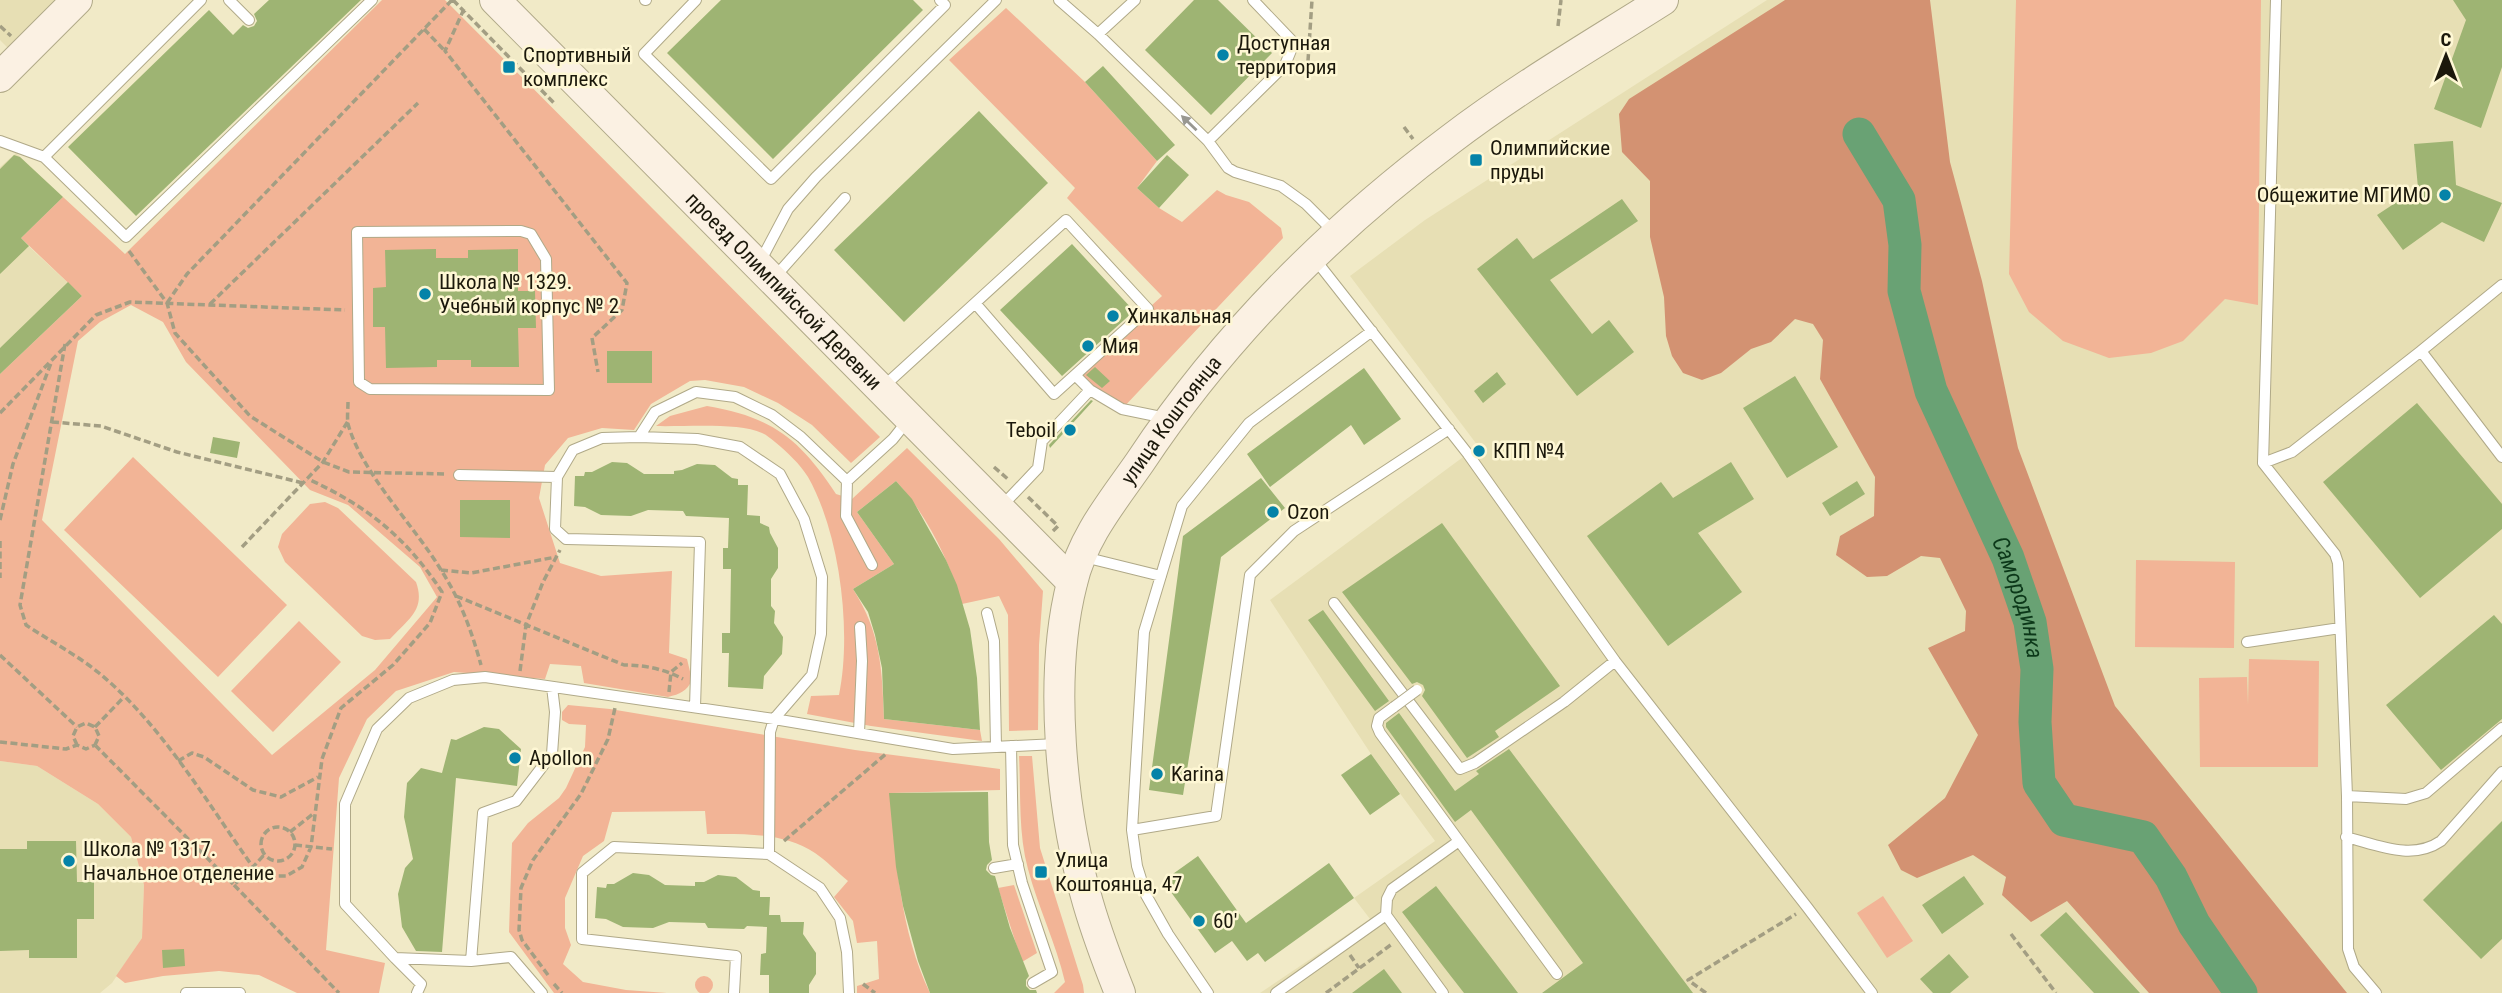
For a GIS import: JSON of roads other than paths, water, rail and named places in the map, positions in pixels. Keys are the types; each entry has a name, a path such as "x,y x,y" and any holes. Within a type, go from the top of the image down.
{"street":[{"path":"2,70 77,0"},
{"name":"проезд Олимпийской Деревни","path":"495,0 999,508 1076,569"},
{"name":"улица Коштоянца","path":"1119,993 1088,902 1075,850 1062,744 1060,680 1063,637 1076,569 1088,536 1168,419 1281,285 1312,256 1480,118 1663,0"}],"lane":[{"path":"44,157 201,0"},
{"path":"1,144 44,157 126,237 372,0"},
{"path":"696,0 644,54 771,179 945,5 940,0"},
{"path":"765,272 788,209 816,177 996,0"},
{"path":"1059,0 1098,34 1208,141 1228,168 1282,186 1306,204 1336,234"},
{"path":"1098,34 1135,0"},
{"path":"1208,141 1285,65 1294,43 1253,0"},
{"path":"2276,0 2263,463 2335,554 2339,563 2347,796 2348,948 2354,967 2376,993"},
{"path":"238,3 249,20"},
{"path":"765,272 845,198"},
{"path":"881,389 975,303 1066,220 1147,309 1054,394 975,303"},
{"path":"357,232 531,233 546,259 549,390 370,390 359,382 358,310 357,232"},
{"path":"1312,256 1449,429 1615,661 1872,993"},
{"path":"2263,463 2292,452 2502,285"},
{"path":"1209,993 1168,934 1146,895 1137,866 1132,830 1144,632 1182,506 1249,424 1372,331"},
{"path":"2421,351 2502,457"},
{"path":"1075,375 1090,390 1122,409 1168,419"},
{"path":"999,508 1038,468 1042,441 1090,390"},
{"path":"639,437 655,412 696,392 735,397 772,415 801,437 847,481"},
{"path":"872,565 846,516 847,481 893,439 910,418"},
{"path":"1132,830 1216,816 1250,575 1294,531 1449,429"},
{"path":"695,707 700,542 566,539 555,529 557,477 573,450 602,438 697,439 740,447 780,474 804,519 822,577 821,634 812,675 774,719 770,732 768,854"},
{"path":"459,474 557,477"},
{"path":"1076,569 1161,576"},
{"path":"1334,603 1460,769 1475,763 1542,717 1615,661"},
{"path":"987,613 993,640 996,747"},
{"path":"859,733 862,661 860,627"},
{"path":"2247,642 2340,628"},
{"path":"417,993 421,984 345,904 345,804 377,729 409,698 453,680 485,677 774,719 953,749 1062,744"},
{"path":"471,961 483,813 516,800 552,754 555,712 552,687"},
{"path":"1417,690 1380,718 1377,726 1380,733 1557,974"},
{"path":"2347,796 2406,799 2426,793 2502,728"},
{"path":"1011,746 1012,821 1018,864 1052,972 1033,983"},
{"path":"2346,837 2403,852 2432,848 2502,772"},
{"path":"1443,993 1386,915 1387,899 1392,889 1460,841"},
{"path":"734,993 736,956 582,939 582,873 614,847 768,854 820,888 840,918 847,952 849,993"},
{"path":"994,868 1018,864"},
{"path":"1276,993 1386,915"},
{"path":"395,958 471,961 511,957 541,993"},
{"path":"186,993 240,993"}],"waterway":[{"name":"Самородинка","path":"1859,134 1899,200 1905,245 1904,291 1931,391 2008,558 2030,622 2037,669 2035,722 2039,783 2064,820 2143,837 2171,877 2194,924 2241,993"}],"place":[{"name":"Доступная территория","path":"1223,55"},
{"name":"Спортивный комплекс","path":"509,67"},
{"name":"Олимпийские пруды","path":"1476,160"},
{"name":"Общежитие МГИМО","path":"2445,195"},
{"name":"Школа № 1329. Учебный корпус № 2","path":"425,294"},
{"name":"Хинкальная","path":"1113,316"},
{"name":"Мия","path":"1088,346"},
{"name":"Teboil","path":"1070,430"},
{"name":"КПП №4","path":"1479,451"},
{"name":"Ozon","path":"1273,512"},
{"name":"Apollon","path":"515,758"},
{"name":"Karina","path":"1157,774"},
{"name":"Школа № 1317. Начальное отделение","path":"69,861"},
{"name":"Улица Коштоянца, 47","path":"1041,872"},
{"name":"60'","path":"1199,921"}]}
